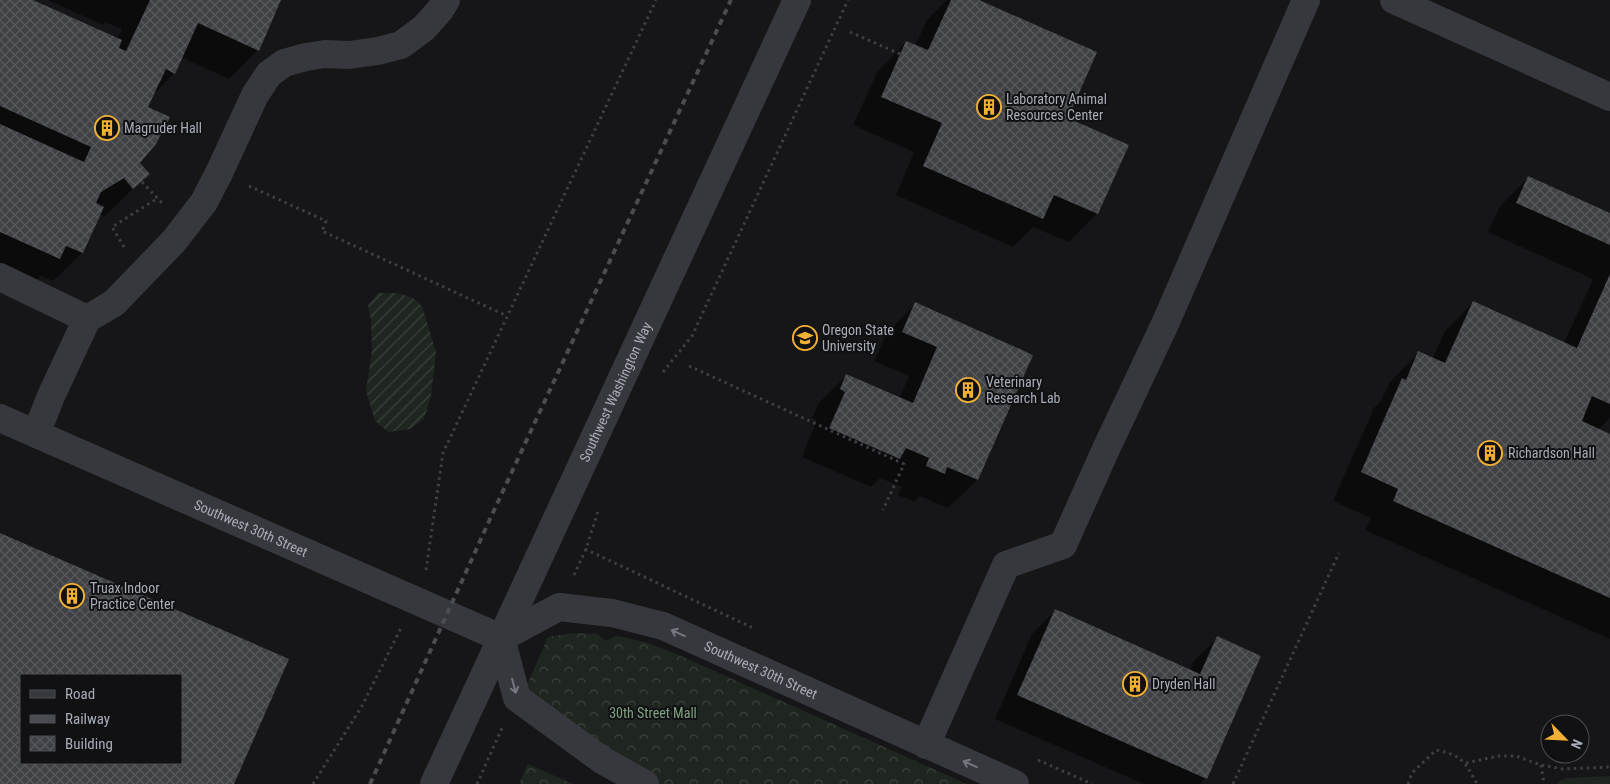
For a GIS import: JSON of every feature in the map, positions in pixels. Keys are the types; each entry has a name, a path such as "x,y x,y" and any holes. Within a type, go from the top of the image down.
{"street":[{"path":"36,434 51,396 87,319 114,303 174,241 204,202 255,95 269,74 284,63 306,56 378,52 401,45 424,28 446,0"},
{"name":"Southwest Washington Way","path":"434,784 797,0"},
{"path":"926,745 1006,564 1063,545 1165,324 1306,0"},
{"path":"1394,0 1610,97"},
{"path":"0,277 87,319"},
{"name":"Southwest 30th Street","path":"0,418 501,638"},
{"path":"559,607 501,638 517,698 602,760 645,784"},
{"name":"Southwest 30th Street","path":"559,607 612,613 663,626 1014,784"}],"path":[{"path":"313,784 362,706 415,599 427,568 443,452 656,0"},
{"path":"661,376 692,336 848,0"},
{"path":"850,32 900,54"},
{"path":"219,173 326,221 322,231 507,316"},
{"path":"127,253 112,227 158,198"},
{"path":"689,366 904,464 883,510"},
{"path":"559,607 586,550 599,509"},
{"path":"1233,784 1339,553"},
{"path":"477,784 517,698"},
{"path":"1408,784 1412,773 1436,750 1449,752 1466,763 1477,784"},
{"path":"1466,763 1498,756 1516,756 1541,765 1563,769 1610,767"},
{"path":"1541,765 1544,784"}],"green space":[{"path":"378,293 398,293 413,298 422,306 436,352 431,396 424,419 410,429 388,432 375,421 366,391 372,350 371,319 368,305"},
{"name":"30th Street Mall","path":"573,633 598,634 605,641 616,636 627,638 672,652 967,784 659,784 624,770 537,700 527,685 548,637"},
{"path":"528,764 573,784 519,784"},
{"path":"1610,776 1610,784 1557,784 1567,778"}],"building":[{"name":"Magruder Hall","path":"0,0 33,0 122,40 119,48 126,51 150,0 281,0 259,51 198,23 175,74 166,69 148,107 170,117 156,144 140,163 150,174 133,189 124,178 101,192 96,203 104,207 83,253 66,246 60,259 0,232 0,124 84,162 91,147 0,106"},
{"name":"Laboratory Animal Resources Center","path":"951,0 979,0 1097,52 1068,118 1129,145 1098,214 1054,195 1043,219 923,166 942,123 881,97 906,41 928,50"},
{"path":"1528,176 1610,213 1610,245 1516,203"},
{"name":"Richardson Hall","path":"1610,274 1610,404 1592,396 1582,421 1610,434 1610,598 1393,501 1398,489 1361,472 1402,378 1406,380 1418,351 1445,363 1473,301 1577,348"},
{"name":"Veterinary Research Lab","path":"915,302 1033,355 978,480 947,467 945,474 926,466 929,458 906,448 900,459 829,428 845,392 840,389 846,374 913,403 937,347 902,332"},
{"name":"Truax Indoor Practice Center","path":"0,533 289,659 234,784 0,784"},
{"name":"Dryden Hall","path":"1055,609 1200,674 1217,636 1261,656 1207,779 1017,695"}],"railway":[{"path":"370,784 490,519 731,0"}],"place":[{"name":"Laboratory Animal Resources Center","path":"989,107"},
{"name":"Magruder Hall","path":"107,128"},
{"name":"Oregon State University","path":"805,338"},
{"name":"Veterinary Research Lab","path":"968,390"},
{"name":"Richardson Hall","path":"1490,453"},
{"name":"Truax Indoor Practice Center","path":"72,596"},
{"name":"Dryden Hall","path":"1135,684"}]}
